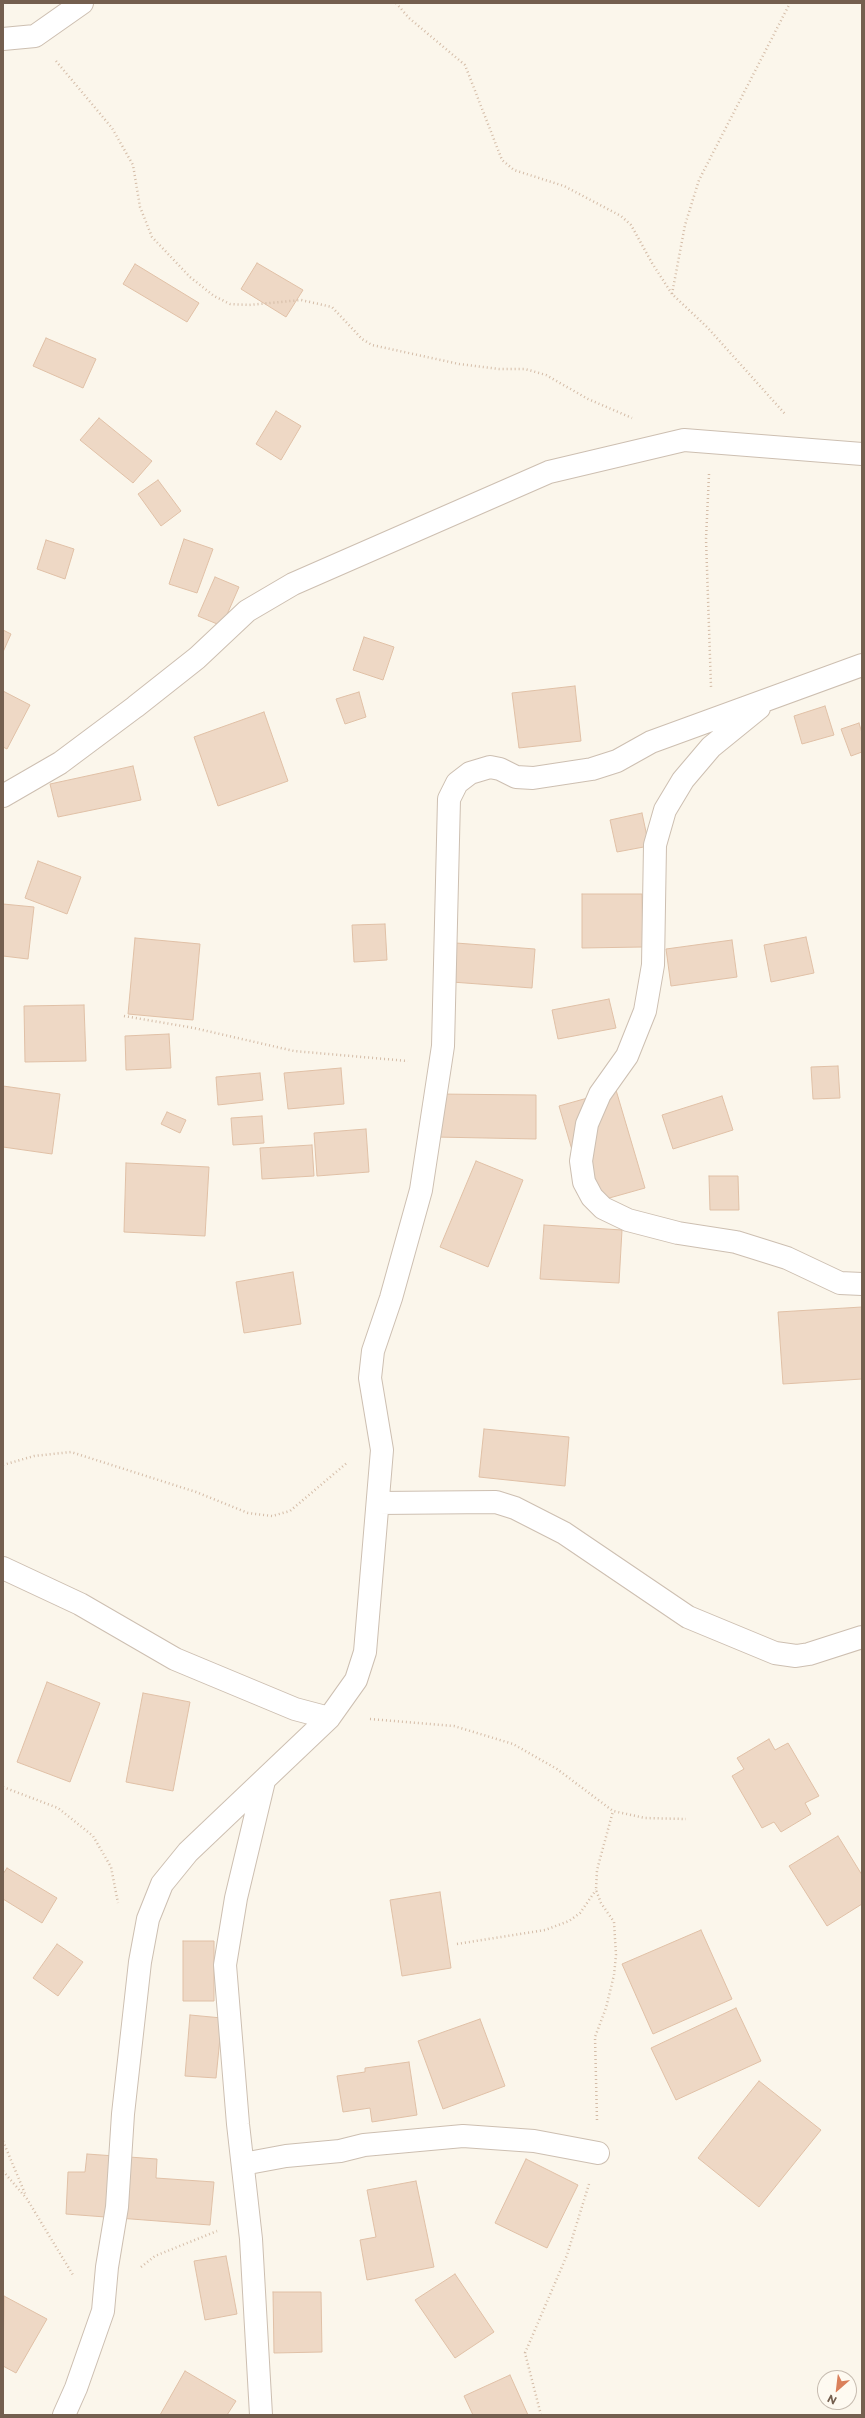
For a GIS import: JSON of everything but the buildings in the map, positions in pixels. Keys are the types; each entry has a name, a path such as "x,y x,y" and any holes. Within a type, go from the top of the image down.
{"street":[{"path":"3,39 35,36 82,3"},
{"path":"3,796 60,763 135,708 197,658 248,611 293,584 549,472 684,440 862,454"},
{"path":"64,2415 100,2320 117,2207 126,2092 140,1962 148,1919 162,1884 188,1852 329,1718 356,1680 366,1652 382,1450 370,1378 372,1351 391,1298 421,1190 443,1046 449,799 457,782 470,773 490,767 500,769 516,777 533,778 592,769 618,761 651,742 774,696 862,666"},
{"path":"774,696 711,747 684,780 665,810 655,844 653,965 645,1011 627,1056 600,1094 587,1124 581,1161 584,1182 592,1198 603,1208 628,1220 678,1233 736,1242 787,1258 840,1283 862,1284"},
{"path":"378,1503 496,1502 515,1508 564,1533 688,1617 775,1653 796,1656 809,1654 862,1637"},
{"path":"3,1568 80,1604 175,1658 295,1709 329,1718"},
{"path":"261,2415 250,2219 243,2164 225,1965 236,1898 264,1781"},
{"path":"243,2164 286,2156 340,2151 364,2145 464,2136 534,2140 598,2153"}],"path":[{"path":"396,3 409,18 465,65 502,160 514,170 564,186 621,216 631,225 652,263 672,294 707,327 819,450"},
{"path":"672,294 685,225 699,180 790,3"},
{"path":"35,36 112,128 133,165 140,207 152,237 190,277 214,296 230,304 249,305 301,300 332,307 362,339 372,345 459,364 499,369 525,369 539,373 588,399 635,420"},
{"path":"710,442 706,540 712,719"},
{"path":"124,1016 194,1028 294,1051 440,1064"},
{"path":"3,1465 34,1456 72,1452 196,1492 248,1513 272,1516 290,1511 349,1461"},
{"path":"329,1718 381,1719 454,1726 513,1744 557,1769 613,1811 645,1818 686,1819"},
{"path":"3,1787 58,1808 94,1836 111,1867 119,1908"},
{"path":"541,2415 525,2353 567,2255 598,2153 595,2037 606,2008 614,1975 616,1948 614,1922 601,1903 596,1890 597,1870 613,1811"},
{"path":"458,1944 545,1930 569,1921 580,1913 596,1890"},
{"path":"3,2140 27,2199 100,2320"},
{"path":"3,2171 27,2199"},
{"path":"135,2272 156,2256 250,2219"}]}
